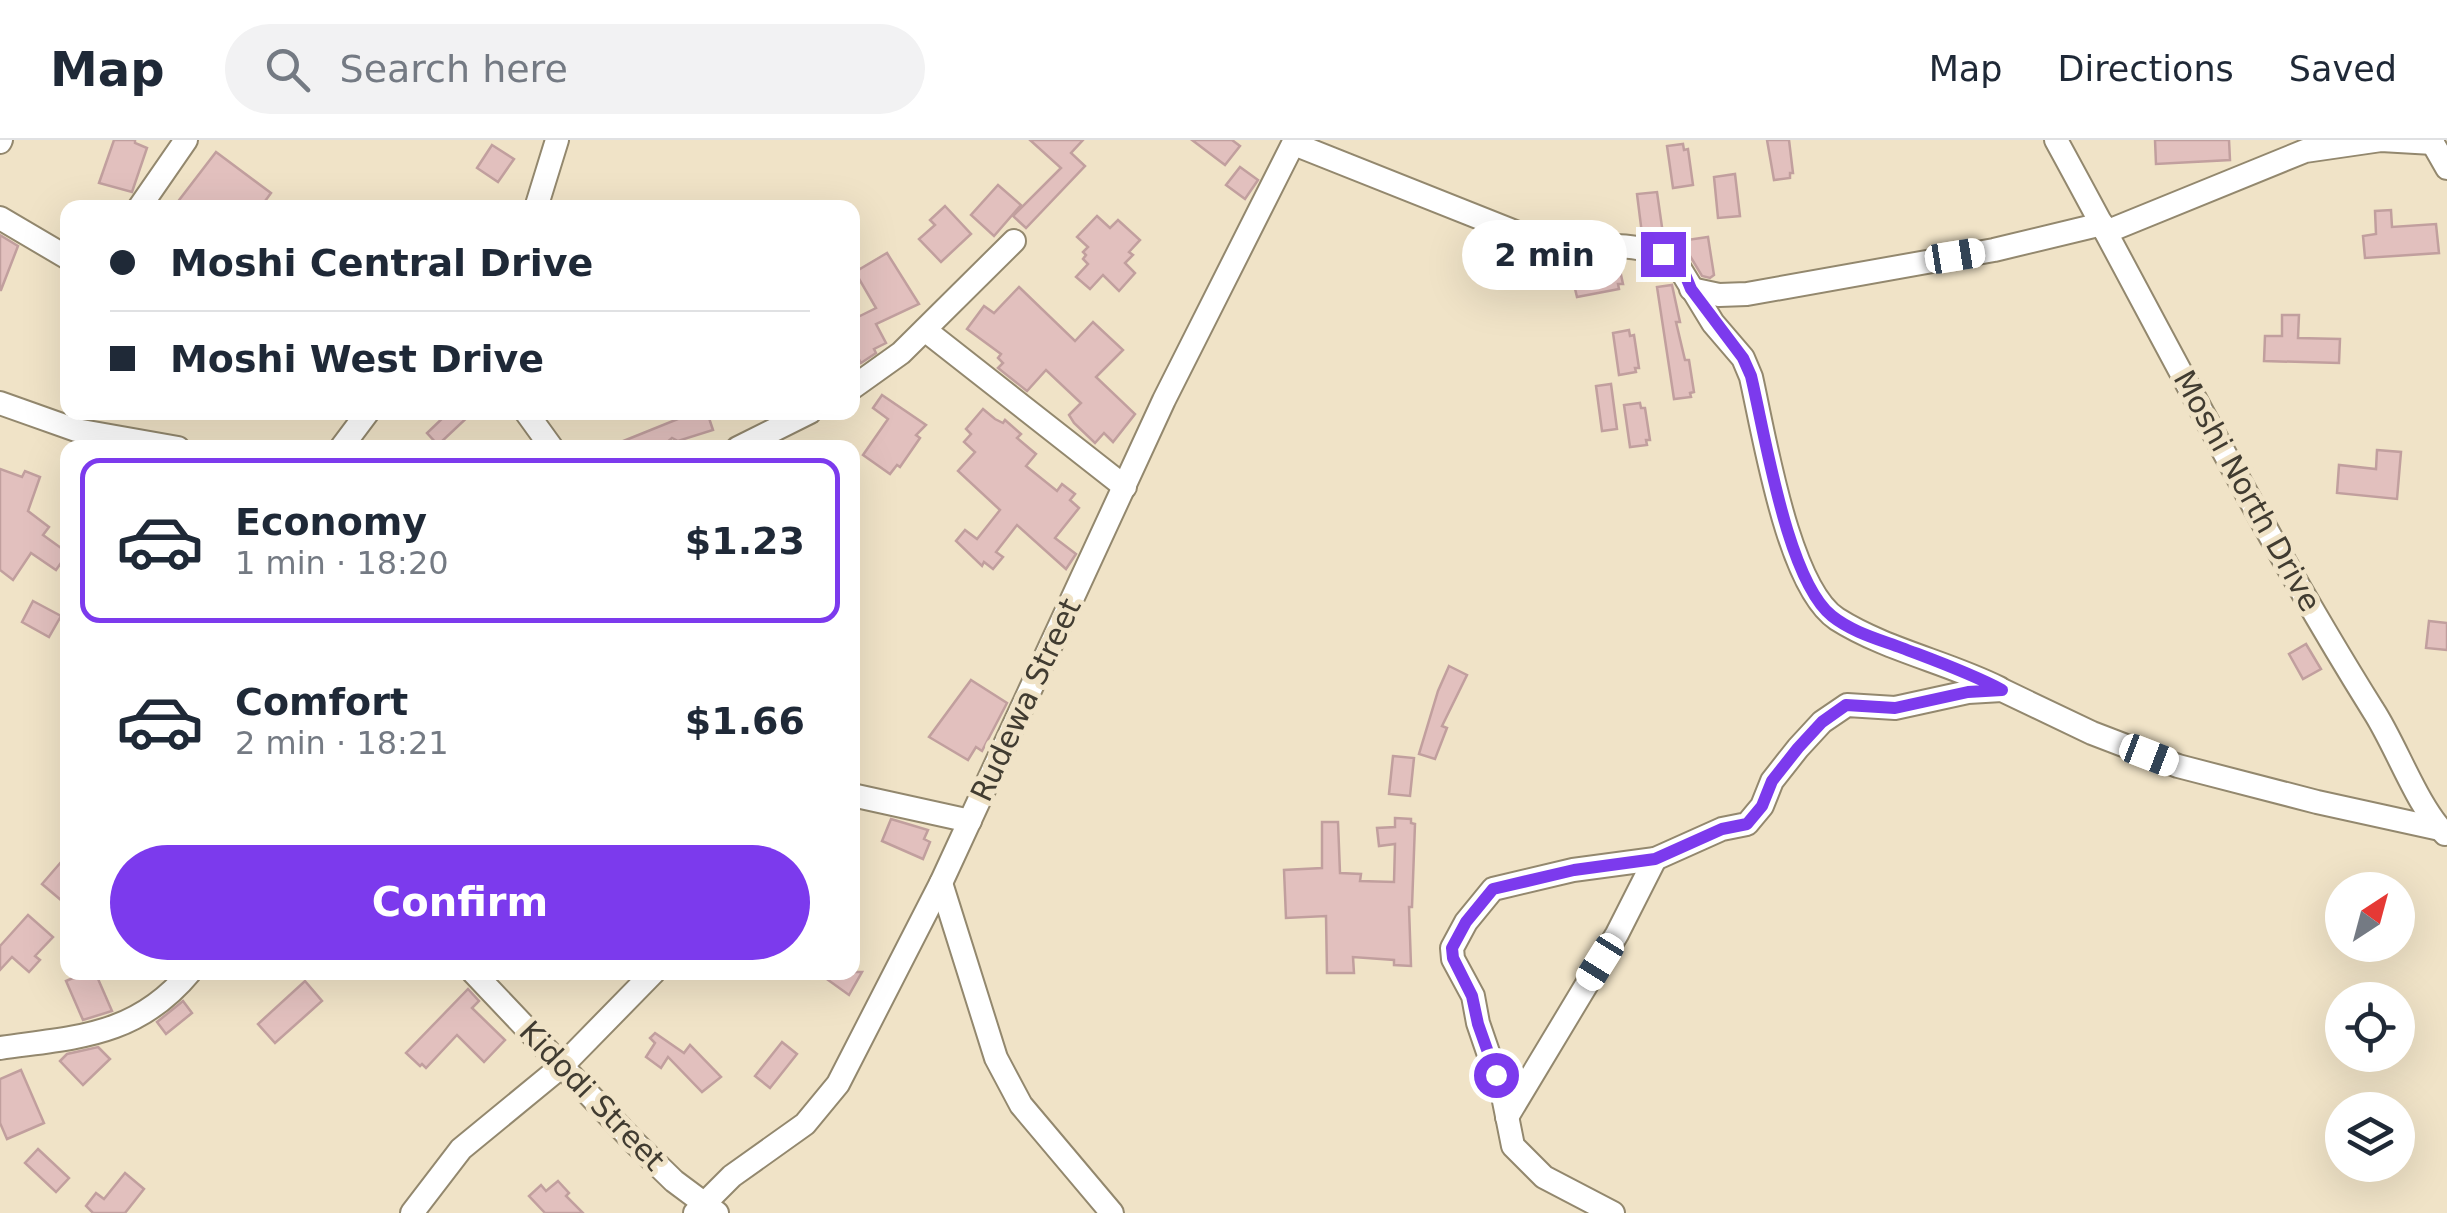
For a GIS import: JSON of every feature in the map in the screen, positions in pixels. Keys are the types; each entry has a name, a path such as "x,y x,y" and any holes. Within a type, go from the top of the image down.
{"street":[{"path":"145,200 186,140"},
{"path":"539,200 558,140"},
{"name":"Moshi North Drive","path":"2056,140 2317,620 2386,730 2443,832"},
{"path":"1691,289 1719,295 1747,294 2104,228 2305,151 2382,140 2432,142 2447,168"},
{"path":"1294,142 1543,243 1572,248 1608,244 1674,259 1691,289 1743,358 1751,376 1788,532 1808,584 1833,617 1866,635 1972,674 2092,732 2178,766 2443,832"},
{"name":"Rudewa Street","path":"705,1210 732,1176 805,1124 824,1104 886,994 1164,400 1294,142"},
{"path":"0,218 60,253"},
{"path":"860,382 902,353 1014,241"},
{"path":"926,330 1125,487"},
{"path":"0,404 76,430 133,440"},
{"path":"754,440 794,420"},
{"path":"1613,1213 1544,1177 1513,1146 1504,1096 1472,996 1453,958 1452,948 1466,922 1493,889 1513,882 1655,859 1722,829 1747,824 1762,806 1772,781 1798,748 1837,710 1862,704 1895,708 1968,692 2002,690"},
{"path":"860,797 970,820"},
{"path":"1507,1117 1616,934 1655,859"},
{"path":"941,883 996,1058 1030,1117 1112,1213"},
{"path":"0,1048 95,1035 140,1015 183,980"},
{"name":"Kidodi Street","path":"480,980 635,1143 705,1210"},
{"path":"412,1213 461,1150 562,1066 646,980"}],"building":[{"path":"114,140 135,140 147,148 132,192 99,183"},
{"path":"1030,140 1083,140 1071,153 1085,166 1026,228 1013,216 1061,168"},
{"path":"1192,140 1232,140 1240,146 1225,165"},
{"path":"1767,140 1789,140 1793,173 1790,178 1774,180"},
{"path":"2155,140 2229,140 2230,160 2156,164"},
{"path":"1683,144 1684,150 1688,149 1693,185 1673,188 1667,146"},
{"path":"492,145 514,159 498,182 477,168"},
{"path":"216,152 271,193 266,200 179,200"},
{"path":"1240,167 1258,180 1245,199 1226,185"},
{"path":"1735,174 1740,216 1718,218 1714,177"},
{"path":"998,185 1021,205 994,236 971,215"},
{"path":"1657,192 1663,234 1642,234 1637,194"},
{"path":"945,206 971,234 941,262 919,239 935,225 930,220"},
{"path":"2391,210 2392,227 2436,224 2439,253 2365,258 2363,236 2376,234 2375,211"},
{"path":"1097,216 1110,228 1118,220 1140,240 1125,263 1135,273 1119,291 1103,275 1090,289 1076,277 1088,264 1083,252 1088,247 1077,237"},
{"path":"0,235 18,246 1,290 0,290"},
{"path":"1708,237 1714,275 1710,278 1702,276 1690,256 1687,240"},
{"path":"887,253 919,304 876,324 886,343 861,363 860,316 876,308 860,281 860,269"},
{"path":"1597,261 1618,261 1623,284 1618,284 1619,289 1577,297 1570,268"},
{"path":"1672,285 1680,322 1676,322 1685,360 1689,360 1694,392 1691,397 1674,399 1657,287"},
{"path":"1019,287 1075,341 1093,322 1123,350 1096,377 1135,414 1113,442 1104,433 1095,443 1074,423 1069,415 1081,403 1046,370 1027,391 998,368 1003,363 998,358 1001,354 967,329 984,306 994,313"},
{"path":"2282,315 2299,315 2298,338 2340,339 2339,363 2264,361 2265,336 2282,336"},
{"path":"1629,330 1630,336 1634,335 1639,368 1619,375 1613,333"},
{"path":"1611,384 1617,429 1602,431 1596,386"},
{"path":"882,395 926,425 916,435 920,438 900,467 897,465 890,474 863,455 888,419 873,408"},
{"path":"1640,403 1645,408 1650,440 1646,440 1647,445 1630,447 1624,405"},
{"path":"983,409 1021,434 1017,438 1036,454 1026,466 1057,491 1062,484 1075,494 1070,500 1079,508 1055,538 1076,554 1066,569 1017,525 996,552 1003,557 993,569 984,562 982,566 956,541 965,530 977,539 1000,510 958,471 975,452 964,442 971,434 966,429"},
{"path":"441,420 465,420 443,440 433,440 427,433"},
{"path":"676,420 710,420 713,430 681,440 626,440"},
{"path":"2377,450 2401,452 2397,499 2337,493 2339,465 2376,469"},
{"path":"0,469 22,477 25,471 40,477 28,511 49,527 43,535 60,547 60,564 56,570 31,553 13,580 0,570"},
{"path":"33,601 60,615 49,637 22,622"},
{"path":"2429,621 2447,623 2447,650 2426,648"},
{"path":"2306,644 2321,669 2303,679 2289,654"},
{"path":"1449,666 1467,675 1442,726 1447,728 1435,759 1419,754"},
{"path":"971,680 1007,703 982,751 976,747 968,760 929,737"},
{"path":"1393,756 1414,758 1410,796 1389,794"},
{"path":"1395,818 1411,819 1415,824 1409,907 1411,966 1394,965 1394,960 1353,957 1354,973 1327,973 1326,916 1286,918 1284,870 1322,868 1322,822 1338,822 1340,873 1361,874 1360,881 1394,882 1395,844 1379,846 1377,828 1395,827"},
{"path":"891,819 928,830 924,839 930,842 923,859 882,841"},
{"path":"60,863 60,899 42,884"},
{"path":"28,915 53,937 35,956 40,960 29,972 12,957 0,970 0,946"},
{"path":"98,980 112,1011 83,1020 66,981"},
{"path":"828,980 857,980 849,995"},
{"path":"305,981 322,1001 275,1043 258,1024"},
{"path":"468,989 479,1001 472,1008 505,1040 484,1062 457,1035 426,1068 420,1066 406,1053"},
{"path":"183,1001 192,1013 166,1034 157,1022"},
{"path":"655,1033 684,1053 690,1045 721,1077 702,1092 668,1057 661,1068 646,1057 655,1043 650,1038"},
{"path":"782,1042 797,1054 770,1088 755,1076"},
{"path":"98,1047 110,1059 83,1085 60,1061 67,1054"},
{"path":"21,1070 44,1123 7,1139 0,1123 0,1079"},
{"path":"38,1149 69,1178 56,1192 25,1163"},
{"path":"125,1173 144,1189 125,1213 93,1213 86,1206 96,1193 104,1199"},
{"path":"558,1181 583,1213 545,1213 529,1196 541,1185 546,1191"}],"route":[{"path":"1496,1075 1472,996 1452,948 1466,922 1493,889 1574,870 1655,859 1722,829 1747,824 1762,806 1772,781 1798,748 1822,722 1846,705 1916,706 1968,692 2002,690 1972,674 1866,635 1833,617 1819,603 1788,532 1751,376 1743,358 1714,323 1684,272 1674,259 1663,254"}]}
